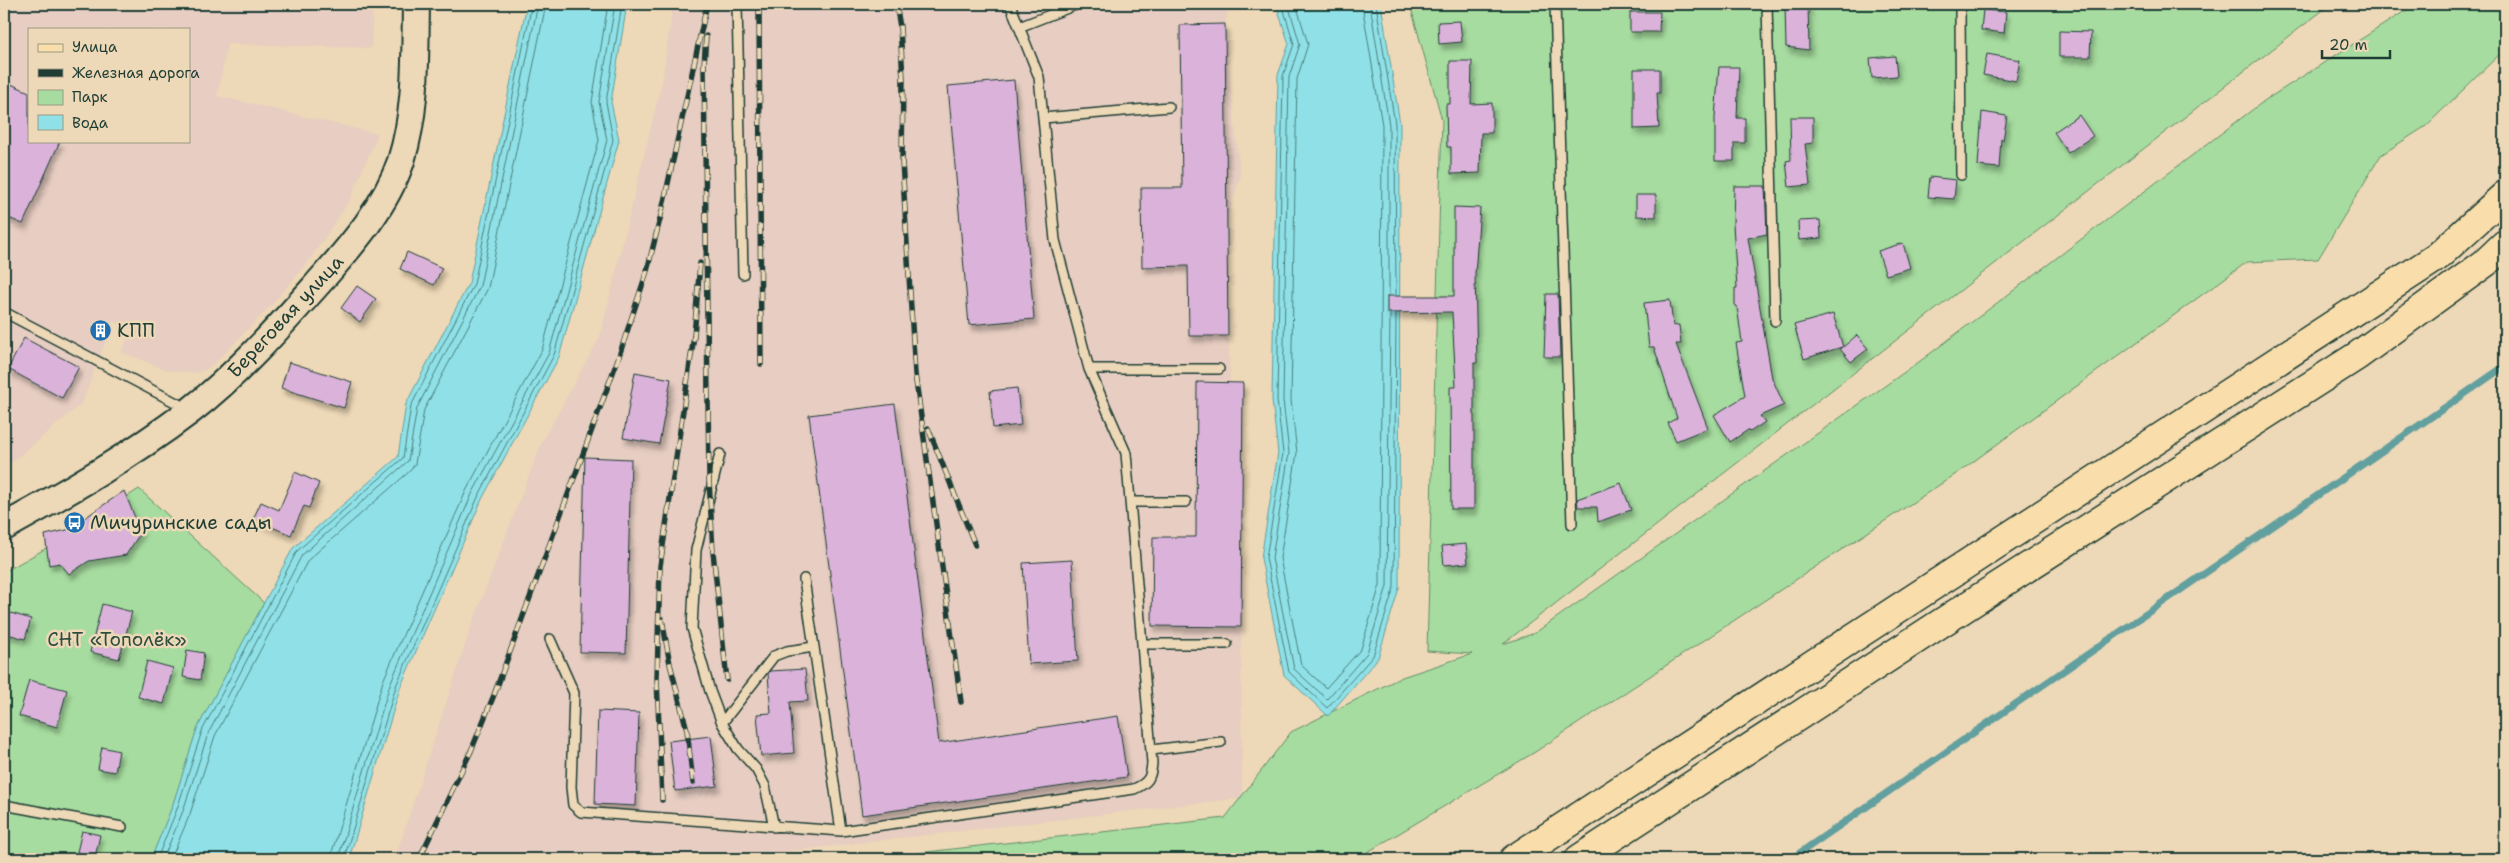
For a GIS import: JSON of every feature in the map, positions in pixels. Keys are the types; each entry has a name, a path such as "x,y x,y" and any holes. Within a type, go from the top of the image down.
{"main road":[{"path":"1514,859 2437,257 2505,194"},
{"path":"1579,859 1978,599 2357,356 2485,263 2505,244"}],"street":[{"name":"Береговая улица","path":"4,527 117,461 191,410 242,365 286,320 355,240 390,188 409,131 414,86 416,4"}],"lane":[{"path":"737,4 743,274"},
{"path":"550,639 574,693 571,787 573,805 581,812 841,831 1134,789 1145,784 1151,776 1151,750 1126,453 1089,369 1055,240 1039,77 1010,4"},
{"path":"1019,27 1078,4"},
{"path":"1555,4 1572,524"},
{"path":"1767,4 1775,321"},
{"path":"1960,4 1961,175"},
{"path":"1043,118 1169,107"},
{"path":"4,312 191,410"},
{"path":"1089,369 1219,369"},
{"path":"720,454 696,550 692,628 710,691 722,723 738,749 756,769 765,786 774,827"},
{"path":"1130,502 1186,502"},
{"path":"804,579 841,831"},
{"path":"1142,644 1227,644"},
{"path":"722,723 774,656 787,651 814,647"},
{"path":"1151,750 1221,742"},
{"path":"4,805 122,827"}],"shaded area":[{"path":"4,4 373,4 371,48 227,44 217,96 378,134 349,201 310,259 275,301 217,361 205,370 194,373 167,370 122,352 132,328 113,321 82,403 4,469"},
{"path":"673,4 1229,4 1225,24 1240,177 1226,224 1228,336 1241,627 1242,798 723,859 395,859 470,630 542,442 600,337 663,78"}],"green space":[{"path":"1410,4 2331,4 1503,644 1535,633 1923,359 2264,101 2416,4 2505,4 2505,49 2426,126 2381,155 2318,259 2247,262 1959,472 1535,752 1356,859 865,859 1225,818 1291,732 1402,677 1472,654 1427,651 1442,120"},
{"name":"СНТ «Тополёк»","path":"139,489 264,603 197,729 172,807 151,859 4,859 4,572 43,550"}],"water":[{"path":"527,4 627,4 611,102 619,140 559,357 482,499 400,688 349,859 151,859 172,807 197,729 293,548 398,457 406,404 469,283"},
{"path":"1276,4 1381,4 1400,124 1399,588 1378,658 1328,716 1284,675 1261,558 1278,453 1272,400 1278,75 1289,44"}],"building":[{"path":"1785,4 1808,4 1809,50 1786,47"},
{"path":"1983,10 2006,12 2004,33 1981,30"},
{"path":"1630,12 1660,12 1659,32 1630,32"},
{"path":"1460,21 1462,42 1439,44 1438,22"},
{"path":"1225,24 1228,336 1189,336 1188,266 1142,267 1141,188 1182,188 1180,25"},
{"path":"2059,31 2091,32 2090,57 2059,57"},
{"path":"1987,54 2020,60 2016,81 1983,75"},
{"path":"1895,56 1897,76 1872,78 1870,58"},
{"path":"1450,61 1472,61 1471,104 1492,103 1492,133 1481,133 1480,173 1451,174 1451,147 1447,147 1446,104 1450,104"},
{"path":"1719,67 1739,67 1737,118 1745,118 1745,143 1734,143 1734,161 1715,161 1715,118"},
{"path":"1634,69 1660,69 1660,93 1657,93 1659,128 1634,129"},
{"path":"1014,80 1034,319 969,325 948,86"},
{"path":"4,81 28,92 28,142 60,142 23,224 4,216"},
{"path":"1982,112 2007,116 2003,140 2001,139 1999,168 1978,166"},
{"path":"2079,115 2093,136 2068,153 2054,132"},
{"path":"1790,117 1813,117 1813,143 1805,144 1810,185 1789,187 1786,161 1791,160"},
{"path":"1930,177 1956,180 1954,199 1928,197"},
{"path":"1734,186 1765,186 1767,234 1748,238 1772,378 1784,405 1760,416 1765,422 1730,442 1714,415 1745,396 1736,343 1742,342 1737,306 1735,306 1735,288 1737,288 1733,224"},
{"path":"1636,195 1656,195 1656,217 1636,216"},
{"path":"1454,207 1480,208 1475,274 1477,363 1474,363 1474,509 1451,509 1450,387 1456,387 1452,312 1387,313 1387,296 1454,296"},
{"path":"1820,220 1821,238 1799,240 1798,221"},
{"path":"1903,243 1910,268 1886,275 1878,251"},
{"path":"407,252 442,268 434,285 400,269"},
{"path":"357,286 376,299 360,322 341,308"},
{"path":"1546,294 1558,294 1560,357 1544,357"},
{"path":"1670,300 1673,326 1679,325 1681,344 1676,344 1708,428 1676,441 1668,423 1677,418 1654,347 1649,347 1644,303"},
{"path":"1833,314 1843,347 1857,335 1868,349 1851,362 1840,349 1842,347 1804,359 1794,325"},
{"path":"24,338 79,367 62,398 8,369"},
{"path":"289,362 352,382 344,408 281,388"},
{"path":"635,372 671,379 659,444 623,438"},
{"path":"1197,382 1243,383 1241,627 1152,626 1153,537 1196,537"},
{"path":"1017,388 1021,425 993,428 990,391"},
{"path":"895,404 939,743 1118,716 1127,777 862,815 809,415"},
{"path":"585,457 631,459 626,653 580,652"},
{"path":"295,472 319,483 309,508 304,506 291,535 253,519 261,502 279,510"},
{"path":"1621,483 1631,510 1598,522 1597,507 1578,507 1577,499"},
{"path":"124,491 141,532 126,555 89,561 69,574 60,563 49,565 45,535 67,530"},
{"path":"1466,544 1468,563 1444,565 1442,546"},
{"path":"1072,560 1078,661 1029,664 1023,563"},
{"path":"102,604 132,612 119,659 90,652"},
{"path":"4,611 31,619 25,639 4,633"},
{"path":"187,650 204,653 200,680 183,677"},
{"path":"147,661 173,668 164,704 138,697"},
{"path":"805,669 808,701 790,702 794,753 761,756 757,714 771,713 768,674 770,671"},
{"path":"29,680 67,690 57,727 19,716"},
{"path":"598,711 639,713 636,806 595,804"},
{"path":"711,736 717,786 675,791 669,741"},
{"path":"102,747 119,751 115,772 98,769"},
{"path":"82,831 100,835 95,857 77,852"}],"waterway":[{"path":"1791,859 2505,366"}],"railway":[{"path":"421,855 471,751 494,695 618,359 647,271 707,4"},
{"path":"759,4 761,364"},
{"path":"896,4 900,27 903,79 902,161 915,374 961,702"},
{"path":"706,36 704,65 709,479 713,552 727,680"},
{"path":"662,800 657,678 660,566 694,336 700,263"},
{"path":"928,428 975,545"},
{"path":"662,619 670,664 687,730 693,783"}],"place":[{"name":"КПП","path":"101,330"},
{"name":"Мичуринские сады","path":"74,522"}]}
